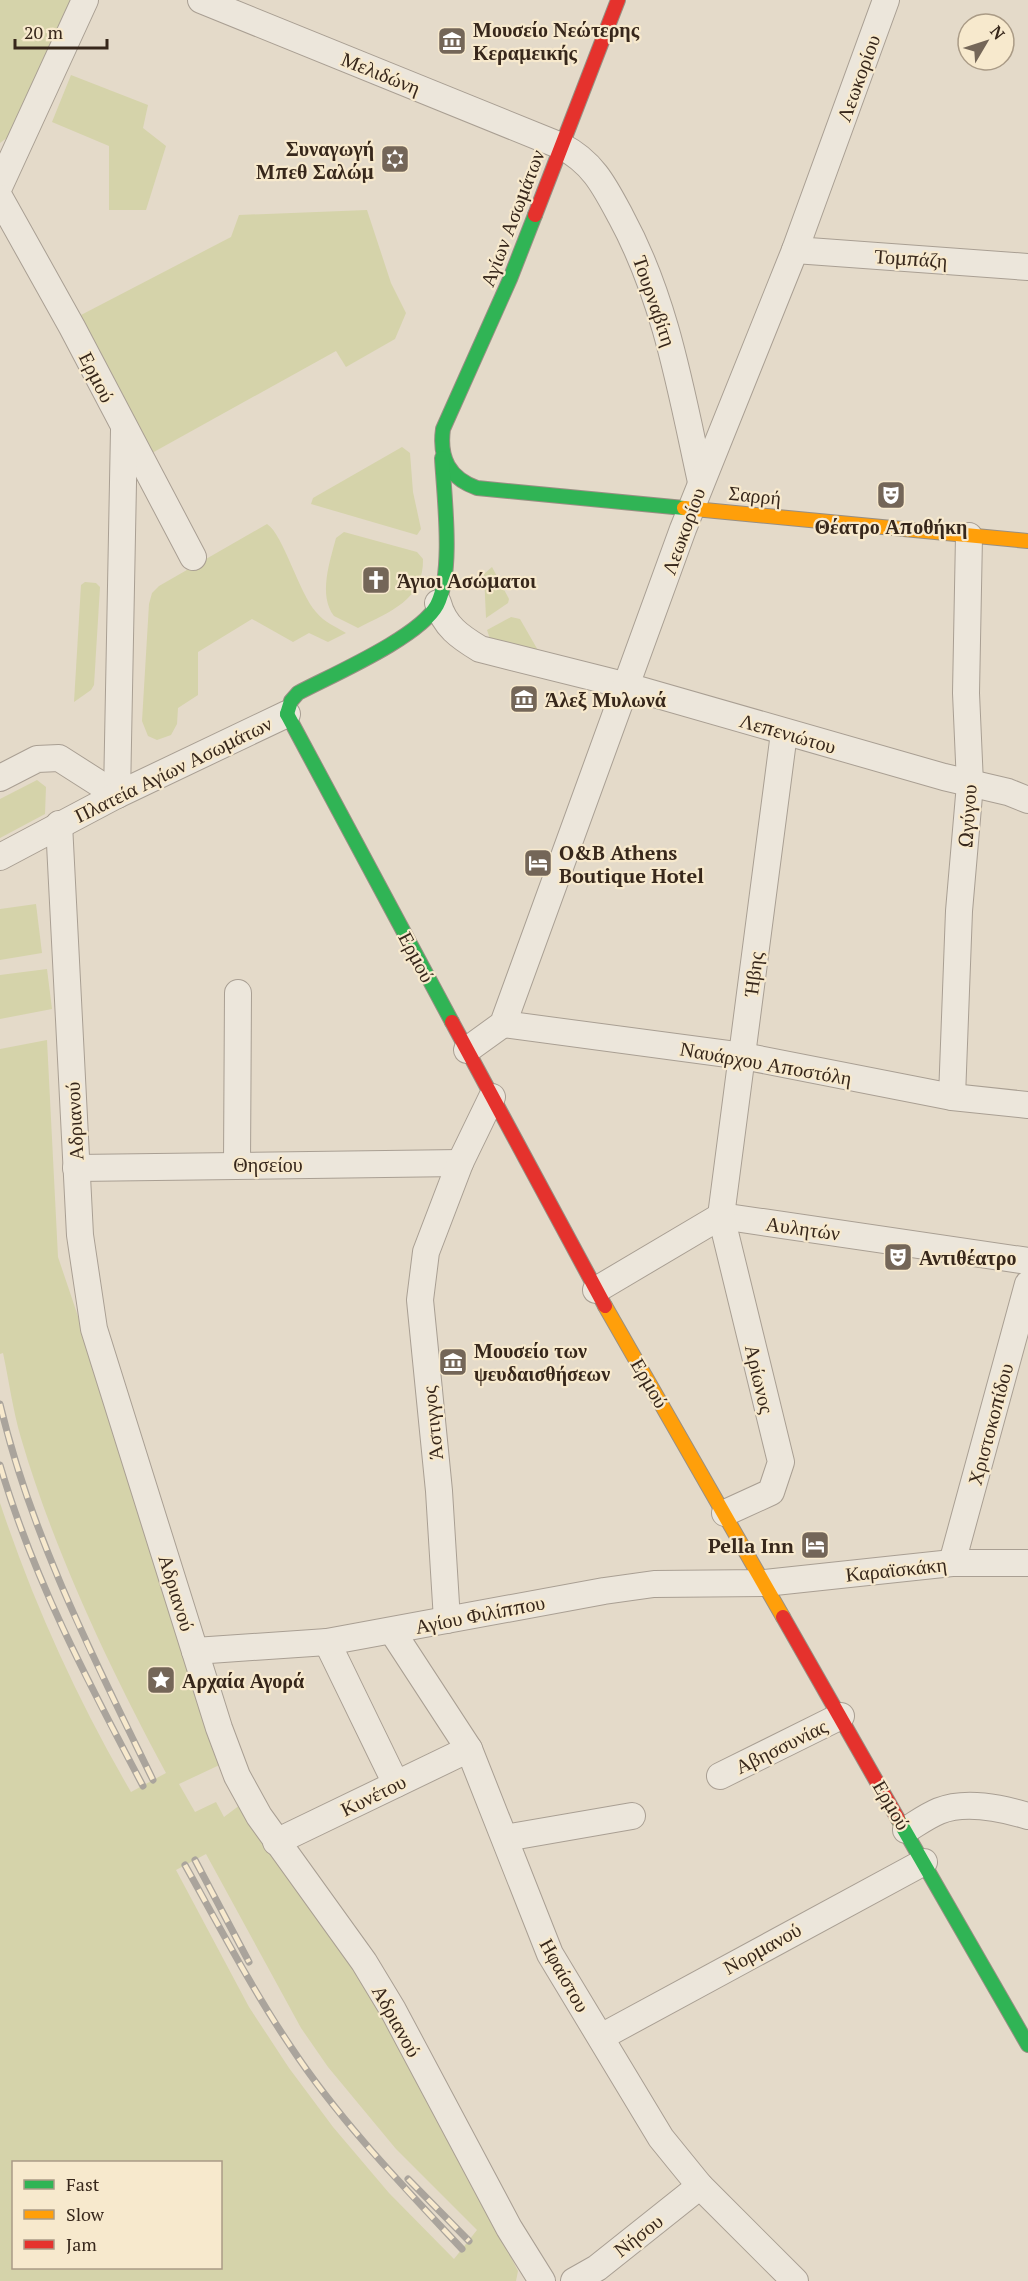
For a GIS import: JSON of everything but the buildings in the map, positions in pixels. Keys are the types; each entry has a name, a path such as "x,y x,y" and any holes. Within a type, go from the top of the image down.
{"street":[{"path":"0,185 85,0"},
{"name":"Μελιδώνη","path":"201,0 561,146"},
{"name":"Αγίων Ασωμάτων","path":"441,453 447,418 510,279 618,0"},
{"name":"Λεωκορίου","path":"503,1024 691,508 795,250 886,0"},
{"name":"Τουρναβίτη","path":"561,146 577,154 600,176 636,243 667,325 701,482"},
{"name":"Ερμού","path":"0,198 72,327 193,557"},
{"name":"Τομπάζη","path":"795,250 1028,267"},
{"path":"117,795 124,428"},
{"path":"441,453 468,495"},
{"path":"440,611 444,568 441,453"},
{"name":"Πλατεία Αγίων Ασωμάτων","path":"0,857 117,795 287,714 291,701 298,693 418,626 440,611 452,596 453,526 468,495"},
{"name":"Σαρρή","path":"468,495 691,508 1028,542"},
{"name":"Ωγύγου","path":"952,1097 959,911 970,784 966,693 969,536"},
{"name":"Λεπενιώτου","path":"440,611 462,638 480,649 546,668 627,687 784,733 970,784 1008,792 1028,800"},
{"name":"Ερμού","path":"287,714 596,1290 924,1862 1025,2030"},
{"name":"Ήβης","path":"721,1216 784,733"},
{"path":"0,777 37,759 59,758 117,795"},
{"name":"Αδριανού","path":"59,824 83,1270 94,1329 195,1651 237,1776 276,1842 364,1962 509,2228 542,2281"},
{"path":"237,1164 238,993"},
{"path":"467,1050 503,1024"},
{"name":"Ναυάρχου Αποστόλη","path":"503,1024 742,1056 952,1097 1028,1105"},
{"name":"Άστιγγος","path":"447,1620 439,1491 420,1300 426,1252 460,1163 492,1097"},
{"name":"Θησείου","path":"76,1168 237,1164 460,1163"},
{"path":"596,1290 721,1216"},
{"name":"Αυλητών","path":"721,1216 1028,1261"},
{"name":"Αρίωνος","path":"721,1216 780,1462 771,1492 725,1513"},
{"name":"Χριστοκοπίδου","path":"952,1563 1028,1284"},
{"name":"Καραϊσκάκη","path":"765,1583 952,1563 1028,1563"},
{"name":"Αγίου Φιλίππου","path":"195,1651 327,1642 604,1591 654,1584 765,1583"},
{"name":"Ηφαίστου","path":"392,1631 469,1749 550,1954 661,2138 700,2186 795,2281"},
{"path":"327,1642 396,1784"},
{"name":"Αβησσυνίας","path":"720,1776 841,1716"},
{"name":"Κυνέτου","path":"276,1842 469,1749"},
{"path":"906,1830 939,1811 960,1806 1003,1809 1028,1816"},
{"path":"505,1838 632,1816"},
{"name":"Νορμανού","path":"601,2037 924,1862"},
{"name":"Νήσου","path":"574,2281 597,2268 700,2186"}],"shaded area":[{"path":"0,0 73,0 12,134 0,143"},
{"path":"71,75 148,105 143,128 166,146 146,210 109,210 109,146 52,122"},
{"path":"367,210 391,283 406,313 395,339 346,367 336,351 152,453 81,315 231,237 239,215"},
{"path":"402,447 410,453 413,492 421,529 417,535 311,504 313,498"},
{"path":"267,524 279,539 303,592 316,612 346,633 328,642 309,633 293,642 252,619 198,652 198,695 178,708 177,724 171,735 157,740 148,736 142,721 149,604 152,593 159,586"},
{"path":"344,532 417,552 423,559 418,585 411,595 392,610 358,628 334,616 327,598 326,588 331,557 336,538"},
{"path":"492,567 509,599 508,603 486,618 484,574"},
{"path":"85,582 96,583 100,587 94,685 91,690 74,702 81,585"},
{"path":"511,617 520,619 543,659 491,642 487,630"},
{"path":"37,780 46,787 45,814 0,838 0,799"},
{"path":"36,904 42,953 0,960 0,909"},
{"path":"47,969 52,1009 0,1019 0,975"},
{"name":"Αρχαία Αγορά","path":"47,1040 58,1257 228,1761 179,1784 195,1812 216,1802 224,1817 244,1802 372,1985 518,2271 516,2281 0,2281 0,1503 27,1578 58,1651 131,1792 166,1773 124,1693 67,1566 34,1481 13,1407 3,1353 0,1354 0,1049","holes":["206,1854 301,2028 328,2067 396,2149 477,2230 454,2259 389,2193 333,2127 289,2068 249,2007 176,1870"]}],"railway":[{"path":"0,1404 13,1453 46,1549 87,1643 153,1780"},
{"path":"0,1465 13,1507 45,1589 82,1669 143,1786"},
{"path":"195,1860 249,1962"},
{"path":"185,1865 263,2003 310,2074 372,2152 462,2249"},
{"path":"408,2179 469,2241"}],"traffic: fast":[{"path":"535,215 510,279 443,429 443,449 448,466 459,479 477,488 684,508"},
{"path":"287,714 291,701 298,693 395,642 428,617 437,605 442,591 447,554 442,458"},
{"path":"287,714 452,1022"},
{"path":"898,1819 1028,2045"}],"traffic: slow":[{"path":"684,508 1028,541"},
{"path":"605,1306 783,1617"}],"traffic: jam":[{"path":"535,215 618,0"},
{"path":"452,1022 605,1306"},
{"path":"783,1617 898,1819"}],"place":[{"name":"Μουσείο Νεώτερης Κεραμεικής","path":"452,41"},
{"name":"Συναγωγή Μπεθ Σαλώμ","path":"395,159"},
{"name":"Θέατρο Αποθήκη","path":"891,495"},
{"name":"Άγιοι Ασώματοι","path":"376,580"},
{"name":"Άλεξ Μυλωνά","path":"524,699"},
{"name":"O&B Athens Boutique Hotel","path":"538,863"},
{"name":"Αντιθέατρο","path":"898,1257"},
{"name":"Μουσείο των ψευδαισθήσεων","path":"453,1362"},
{"name":"Pella Inn","path":"815,1545"},
{"name":"Αρχαία Αγορά","path":"161,1680"}]}
